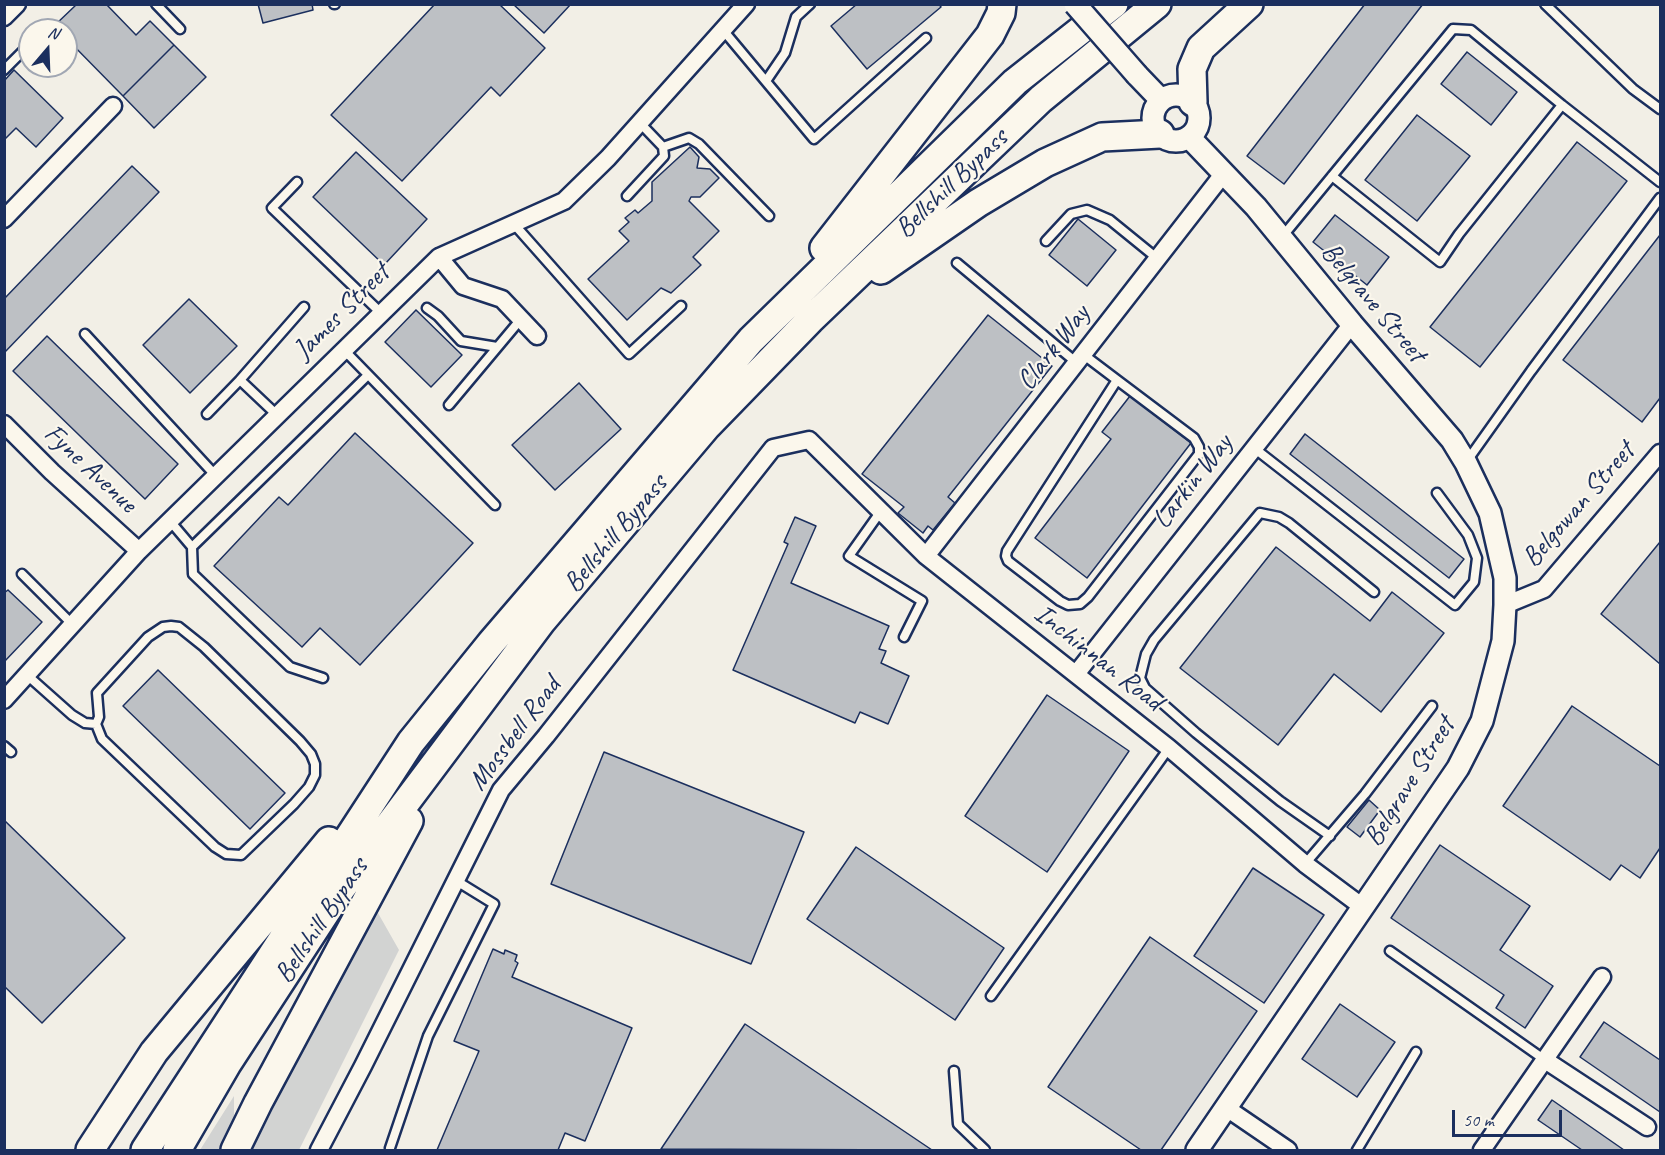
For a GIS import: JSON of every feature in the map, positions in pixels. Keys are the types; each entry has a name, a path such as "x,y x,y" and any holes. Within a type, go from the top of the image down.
{"highway":[{"path":"751,340 890,166 990,35 1002,4"},
{"name":"Bellshill Bypass","path":"145,1150 411,742 491,643 751,340 1015,82 1114,4"},
{"name":"Bellshill Bypass","path":"177,1150 226,1064 341,889 542,621 707,426 810,320 1041,99 1156,4"},
{"path":"1193,102 1192,69 1201,48 1249,4"},
{"path":"810,320 978,203 1044,163 1102,137 1160,134"},
{"path":"235,1150 258,1102 452,741"},
{"path":"90,1150 154,1052 411,742"}],"street":[{"path":"4,17 17,4"},
{"name":"James Street","path":"4,700 139,551 439,257 564,201 608,158 746,4"},
{"path":"1075,4 1161,100"},
{"path":"1174,95 1193,102 1199,114 1194,133 1189,137 1174,141 1160,134 1155,128 1154,113 1161,100 1174,95"},
{"path":"4,219 113,106"},
{"name":"Belgrave Street","path":"1189,137 1256,207 1352,324 1452,440 1490,513 1505,578 1503,641 1482,721 1458,768 1197,1150"},
{"name":"Clark Way","path":"926,556 1224,173"},
{"path":"439,257 463,286 502,299 537,336"},
{"name":"Larkin Way","path":"1076,674 1352,324"},
{"name":"Fyne Avenue","path":"4,424 52,472 139,551"},
{"name":"Inchinnan Road","path":"809,440 926,556 1169,748 1305,864 1364,908"},
{"name":"Mossbell Road","path":"319,1150 501,790 773,448 809,440"},
{"name":"Belgowan Street","path":"1505,605 1544,589 1660,453"},
{"path":"1482,1150 1602,977"},
{"path":"1545,1060 1647,1127"},
{"path":"1225,1107 1288,1150"}],"lane":[{"path":"156,4 180,29"},
{"path":"766,81 785,53 796,16 810,4"},
{"path":"1545,4 1633,89 1660,109"},
{"path":"1281,238 1453,29 1471,30 1660,182"},
{"path":"723,30 814,139 926,38"},
{"path":"4,70 18,56"},
{"path":"1332,176 1440,262 1562,105"},
{"path":"627,196 662,161 664,156 663,147 640,123"},
{"path":"663,147 689,138 699,144 769,216"},
{"path":"297,182 272,208 381,313"},
{"path":"1466,463 1531,370 1660,198"},
{"path":"1046,241 1071,214 1087,210 1110,220 1158,260"},
{"path":"513,223 629,354 681,306"},
{"path":"957,263 1080,359 1117,380 1194,438 1199,447 1199,454 1088,597 1080,604 1068,605 1008,561 1007,551 1117,380"},
{"path":"207,414 304,307"},
{"path":"427,308 461,340 481,346 497,347"},
{"path":"448,405 521,319"},
{"path":"85,334 216,476"},
{"path":"344,350 495,505"},
{"path":"192,547 368,375"},
{"path":"240,380 278,415"},
{"path":"1254,448 1455,605 1473,582 1477,558 1468,535 1437,493"},
{"path":"881,511 849,556 922,601 904,637"},
{"path":"1330,836 1280,801 1196,733 1145,688 1140,678 1146,654 1154,640 1260,513 1279,517 1289,523 1374,592"},
{"path":"170,521 192,547 193,574 290,667 323,678"},
{"path":"22,574 73,625"},
{"path":"171,626 179,627 204,647 300,741 311,754 315,764 315,775 309,787 294,804 248,850 241,855 226,854 215,848 114,751 102,739 96,724 99,717 97,693 154,631 171,626"},
{"path":"27,675 72,715 85,723 96,724"},
{"path":"1305,864 1330,836 1432,706"},
{"path":"991,996 1169,748"},
{"path":"390,1148 428,1036 494,904 455,880"},
{"path":"1390,951 1545,1060"},
{"path":"1357,1150 1416,1052"},
{"path":"954,1071 958,1124 985,1150"}],"shaded area":[{"path":"374,906 399,950 299,1150 246,1150"},
{"path":"234,1096 234,1123 225,1150 200,1150"}],"building":[{"path":"77,4 106,4 136,35 150,21 174,45 123,96 78,50 78,18 62,18"},
{"path":"258,4 312,4 313,10 263,23"},
{"path":"435,4 499,4 545,48 500,96 491,87 402,181 331,115"},
{"path":"513,4 571,4 544,33"},
{"path":"857,4 939,4 941,7 867,69 831,26"},
{"path":"1365,4 1423,4 1284,184 1247,156"},
{"path":"174,45 206,77 154,128 123,96"},
{"path":"1467,52 1517,92 1491,125 1441,84"},
{"path":"14,70 18,74 18,78 22,78 63,118 36,147 16,128 4,140 4,81"},
{"path":"1417,115 1470,156 1417,221 1365,180"},
{"path":"1577,142 1627,181 1480,367 1430,327"},
{"path":"690,147 699,157 697,168 710,169 719,178 700,197 691,197 689,201 719,231 693,257 701,265 671,293 661,288 627,320 588,279 629,241 619,231 629,222 625,218 635,210 638,213 652,201 652,182"},
{"path":"356,152 427,219 384,265 313,197"},
{"path":"132,166 159,192 4,353 4,299"},
{"path":"1335,215 1389,257 1367,285 1313,242"},
{"path":"1078,219 1116,250 1087,286 1049,255"},
{"path":"1660,235 1660,398 1642,422 1563,360"},
{"path":"189,299 237,346 190,393 143,345"},
{"path":"416,310 462,355 431,387 385,342"},
{"path":"988,315 1052,366 948,497 955,503 933,530 928,526 923,533 898,513 904,507 862,474"},
{"path":"47,336 178,464 145,499 13,371"},
{"path":"579,383 621,429 555,490 512,445"},
{"path":"1130,396 1191,443 1087,578 1035,538 1111,439 1102,432"},
{"path":"355,433 473,543 360,665 320,628 302,647 214,566 279,497 288,505"},
{"path":"1305,434 1464,559 1449,578 1290,454"},
{"path":"795,517 816,526 791,583 889,626 879,649 886,651 881,663 909,676 888,724 860,712 855,723 733,670 788,544 784,542"},
{"path":"1660,542 1660,664 1601,614"},
{"path":"1276,547 1370,621 1392,592 1444,633 1381,712 1334,674 1278,745 1180,668"},
{"path":"8,590 42,622 4,662 4,593"},
{"path":"158,670 285,793 250,829 123,706"},
{"path":"1047,695 1129,751 1047,872 965,816"},
{"path":"1572,706 1660,766 1660,848 1640,878 1621,865 1610,880 1503,806"},
{"path":"604,752 804,832 751,964 551,884"},
{"path":"1369,800 1380,810 1360,837 1347,827"},
{"path":"4,820 125,938 42,1023 4,986"},
{"path":"1440,845 1530,906 1500,950 1553,986 1525,1028 1496,1008 1504,995 1391,918"},
{"path":"856,847 1004,948 955,1020 807,919"},
{"path":"1253,868 1324,915 1264,1003 1194,956"},
{"path":"1150,937 1257,1011 1161,1150 1141,1150 1048,1087"},
{"path":"493,949 504,954 505,950 517,955 515,961 518,963 512,977 632,1028 585,1141 565,1133 558,1150 437,1150 479,1051 454,1041"},
{"path":"1340,1004 1395,1042 1357,1097 1302,1059"},
{"path":"1604,1022 1660,1060 1660,1112 1580,1057"},
{"path":"745,1024 932,1150 661,1149"},
{"path":"1552,1100 1624,1150 1582,1150 1538,1120"}]}
